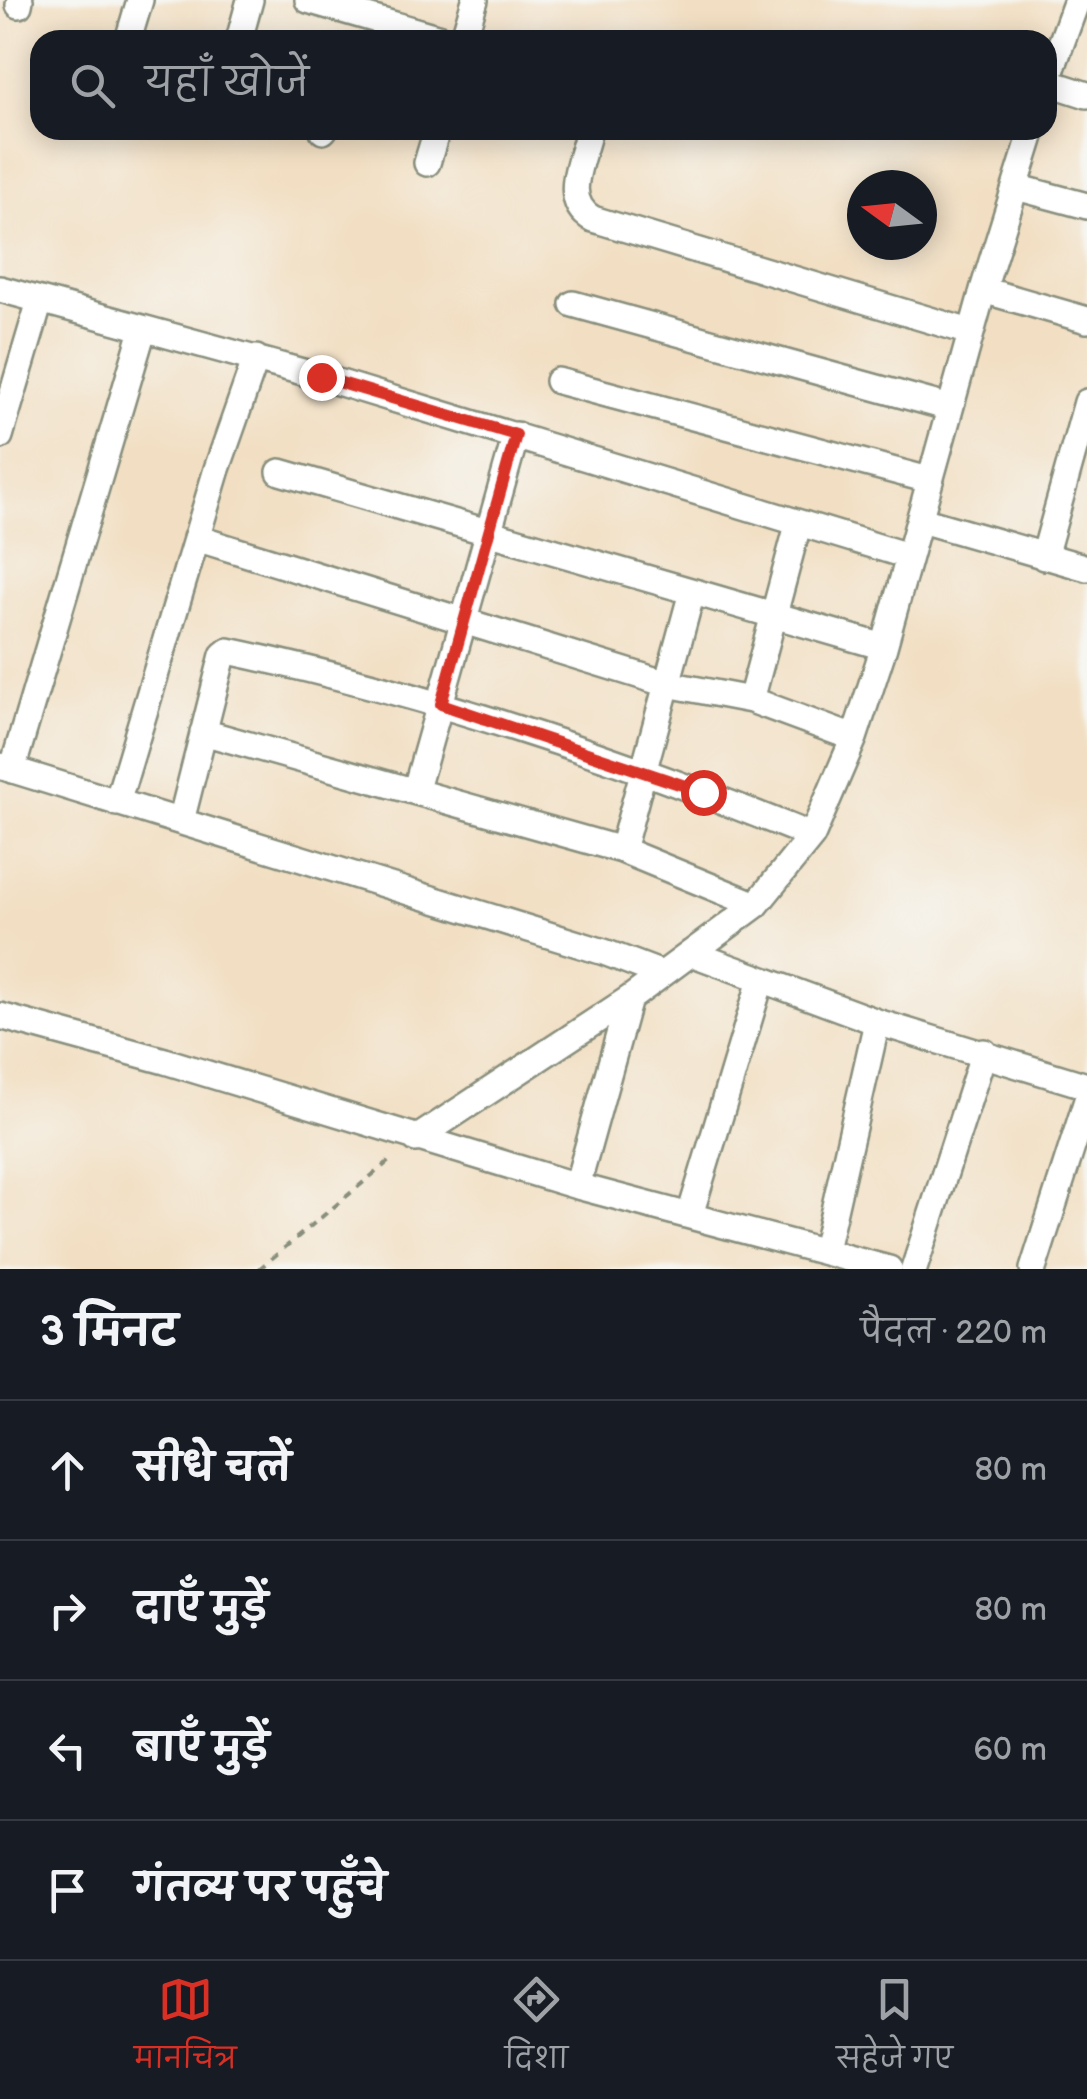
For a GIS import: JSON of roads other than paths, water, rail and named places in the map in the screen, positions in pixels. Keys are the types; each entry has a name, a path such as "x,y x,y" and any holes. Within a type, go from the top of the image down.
{"street":[{"path":"131,30 140,0"},
{"path":"242,30 250,0"},
{"path":"308,0 359,7 420,30"},
{"path":"466,30 475,0"},
{"path":"1057,54 1076,0"},
{"path":"1057,85 1087,94"},
{"path":"427,163 434,140"},
{"path":"588,140 574,197 578,209 593,219 970,332"},
{"path":"416,1139 628,999 756,905 812,836 854,738 884,648 908,556 922,520 929,480 970,332 1030,140"},
{"path":"1016,187 1087,206"},
{"path":"0,289 256,358 908,556"},
{"path":"983,290 1087,320"},
{"path":"0,436 40,300"},
{"path":"573,304 950,408"},
{"path":"143,330 6,768 604,952 662,974"},
{"path":"118,803 196,538 256,358"},
{"path":"558,381 929,480"},
{"path":"1044,557 1087,402"},
{"path":"416,789 516,435"},
{"path":"280,472 884,648"},
{"path":"922,520 1087,568"},
{"path":"751,700 798,525"},
{"path":"196,538 667,684 751,700 854,738"},
{"path":"622,850 692,592"},
{"path":"181,821 223,656 228,651 441,704 703,792 812,836"},
{"path":"203,732 622,850 756,905"},
{"path":"691,953 877,1022 1087,1086"},
{"path":"690,1215 761,980"},
{"path":"577,1186 628,999"},
{"path":"0,1016 165,1061 577,1186 889,1269"},
{"path":"825,1250 877,1022"},
{"path":"914,1269 984,1052"},
{"path":"1033,1269 1087,1100"}]}
